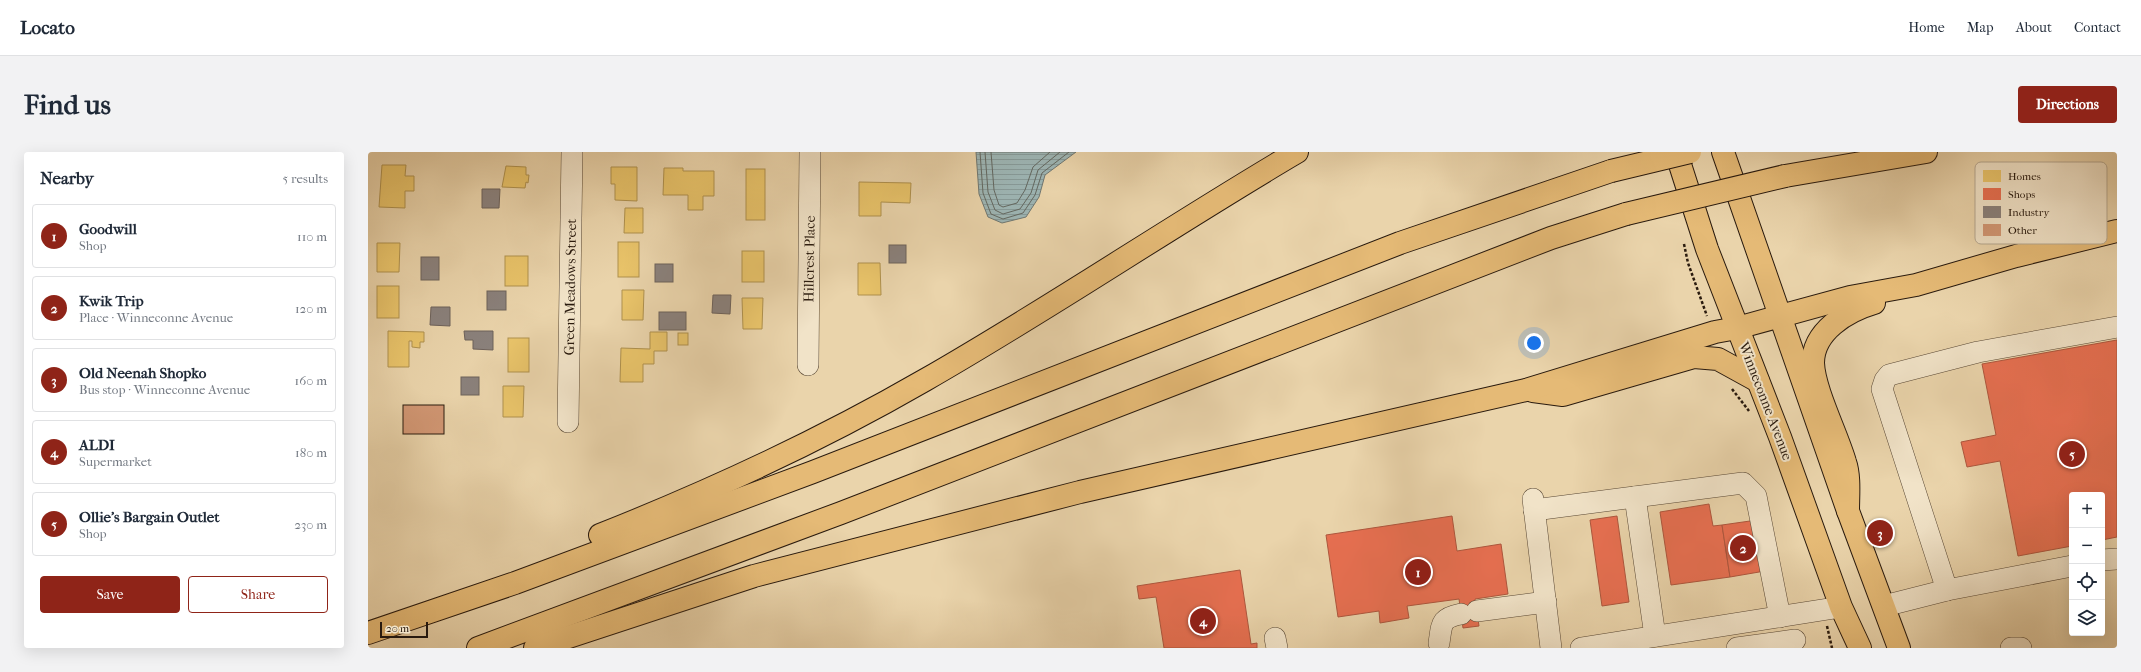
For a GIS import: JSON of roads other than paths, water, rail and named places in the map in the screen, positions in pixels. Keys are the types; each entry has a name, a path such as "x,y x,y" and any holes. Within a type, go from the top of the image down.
{"main road":[{"path":"581,558 597,536 722,484 875,408 924,381 1297,152"},
{"name":"Winneconne Avenue","path":"1676,152 1707,249 1780,436 1842,607 1860,648"},
{"path":"369,633 508,586 813,472 1400,243 1611,171 1690,152"},
{"path":"1723,152 1848,511 1899,648"},
{"path":"478,648 842,513 1551,238 1626,214 1785,176 1926,152"},
{"path":"2107,233 2117,231"},
{"path":"535,648 762,574 1080,492 1526,390 1715,332 1737,328 1780,315 1857,296 1916,285 2016,256 2064,244"},
{"path":"1848,511 1846,464 1815,375 1813,362 1817,347 1822,336 1836,321 1855,309 1892,298 1916,285"},
{"path":"1526,390 1563,395 1694,356 1718,359 1758,381"}],"street":[{"name":"Green Meadows Street","path":"568,422 572,152"},
{"name":"Hillcrest Place","path":"808,366 810,152"},
{"path":"1947,590 1882,389 1885,380 1889,375 1978,352 2117,327"},
{"path":"1552,648 1533,504 1635,497 1744,483 1756,496 1785,616 1796,644 1737,648"},
{"path":"1635,497 1655,636"},
{"path":"2105,560 2117,559"},
{"path":"1884,606 1947,590 2069,567"},
{"path":"1439,643 1442,623 1446,618 1469,613 1546,602"},
{"path":"1581,648 1605,646 1655,636 1842,607"},
{"path":"2011,648 2021,648"}],"water":[{"path":"976,152 1076,152 1045,175 1039,197 1026,217 1002,223 988,217 979,194"}],"place":[{"name":"Ollie's Bargain Outlet","path":"2072,454"},
{"name":"Old Neenah Shopko","path":"1880,533"},
{"name":"Kwik Trip","path":"1743,548"},
{"name":"Goodwill","path":"1418,572"},
{"name":"ALDI","path":"1203,621"}]}
